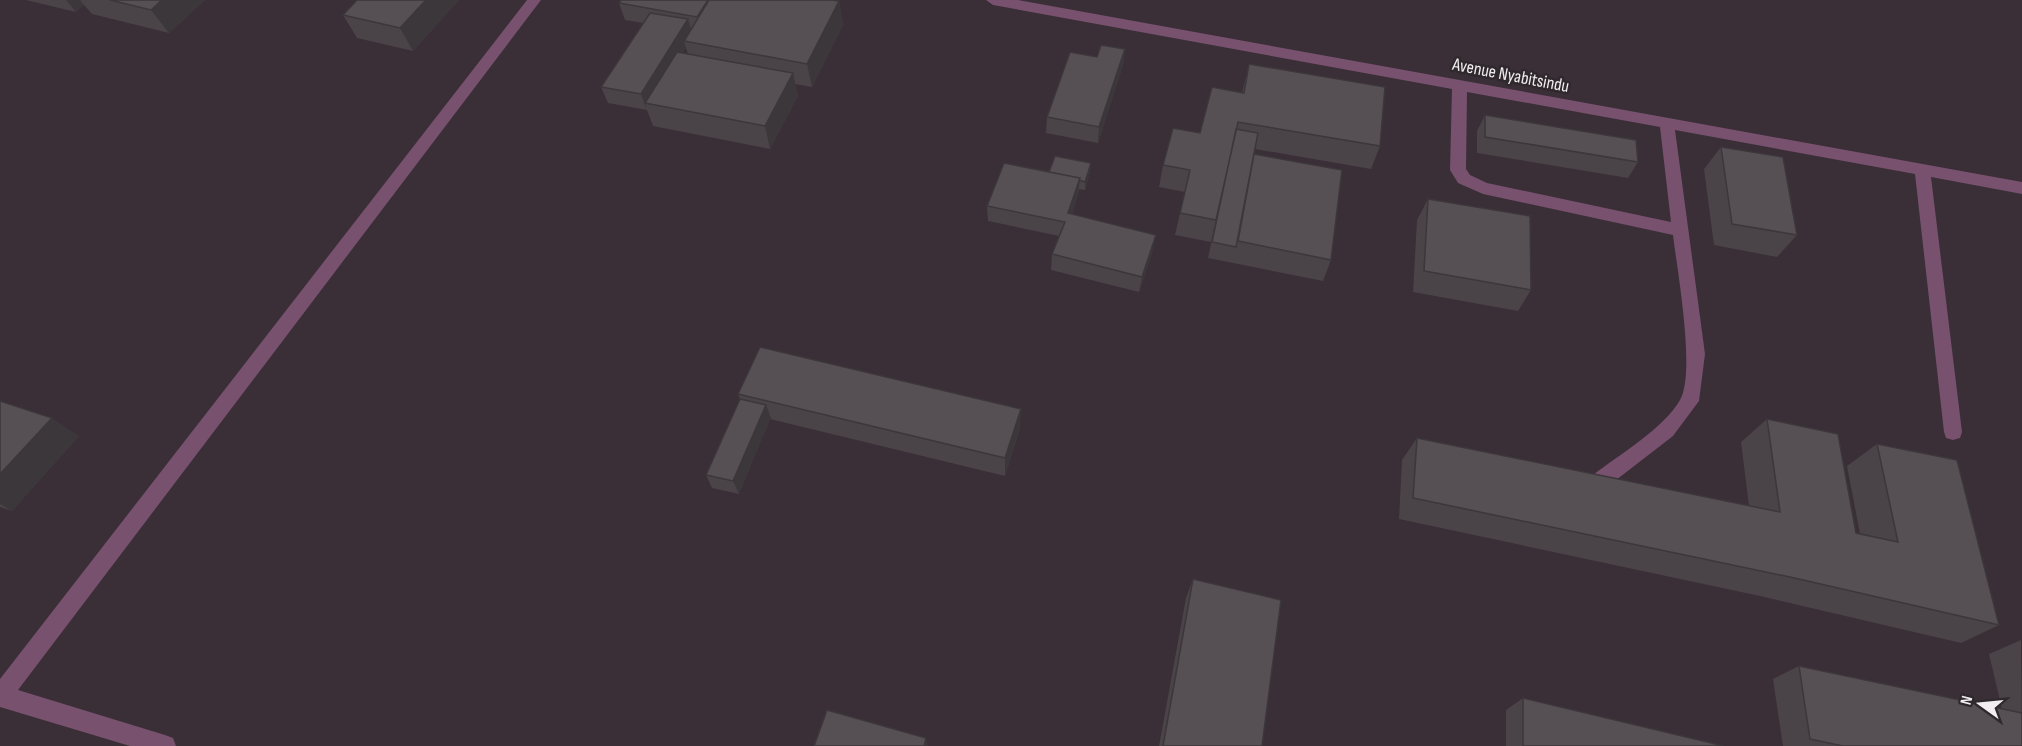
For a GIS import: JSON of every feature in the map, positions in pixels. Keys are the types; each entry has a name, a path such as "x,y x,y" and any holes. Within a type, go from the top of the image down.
{"street":[{"path":"165,746 1,695 534,0"},
{"name":"Avenue Nyabitsindu","path":"993,0 2022,188"},
{"path":"1460,85 1458,170 1464,179 1483,189 1680,230"},
{"path":"1600,482 1666,430 1690,401 1696,354 1667,124"},
{"path":"1922,169 1953,432"}],"shaded area":[{"path":"0,0 2022,0 2022,746 0,746"}],"building":[{"path":"110,0 162,0 151,10"},
{"path":"357,0 426,0 400,28 343,15"},
{"path":"621,0 708,0 697,17 619,3"},
{"path":"709,0 839,1 807,64 684,41"},
{"path":"650,13 688,19 641,94 601,87"},
{"path":"1101,45 1125,49 1099,127 1047,117 1070,52 1097,57"},
{"path":"677,52 793,73 765,126 645,103"},
{"path":"1249,64 1385,87 1380,146 1238,122 1216,220 1180,213 1190,170 1163,165 1173,128 1200,133 1212,87 1244,93"},
{"path":"1485,115 1636,140 1638,162 1485,137"},
{"path":"1236,129 1258,133 1236,247 1212,242"},
{"path":"1721,147 1783,157 1797,235 1732,224"},
{"path":"1254,154 1342,170 1331,260 1238,241"},
{"path":"1055,156 1091,163 1085,182 1079,180 1080,178 1049,172"},
{"path":"1004,163 1080,178 1068,213 1156,235 1142,277 1052,254 1065,222 987,206"},
{"path":"1428,199 1530,216 1531,290 1424,271"},
{"path":"760,347 1021,409 1005,458 738,394"},
{"path":"740,399 766,405 733,481 706,475"},
{"path":"0,401 52,418 0,474"},
{"path":"1767,419 1838,434 1856,533 1898,542 1877,444 1957,460 1999,625 1790,577 1413,498 1417,438 1780,512"},
{"path":"1193,579 1281,600 1262,746 1163,746"},
{"path":"1799,666 2022,713 2022,746 1843,746 1810,739"},
{"path":"1523,698 1724,746 1523,746"},
{"path":"827,710 926,738 924,746 814,746"}]}
